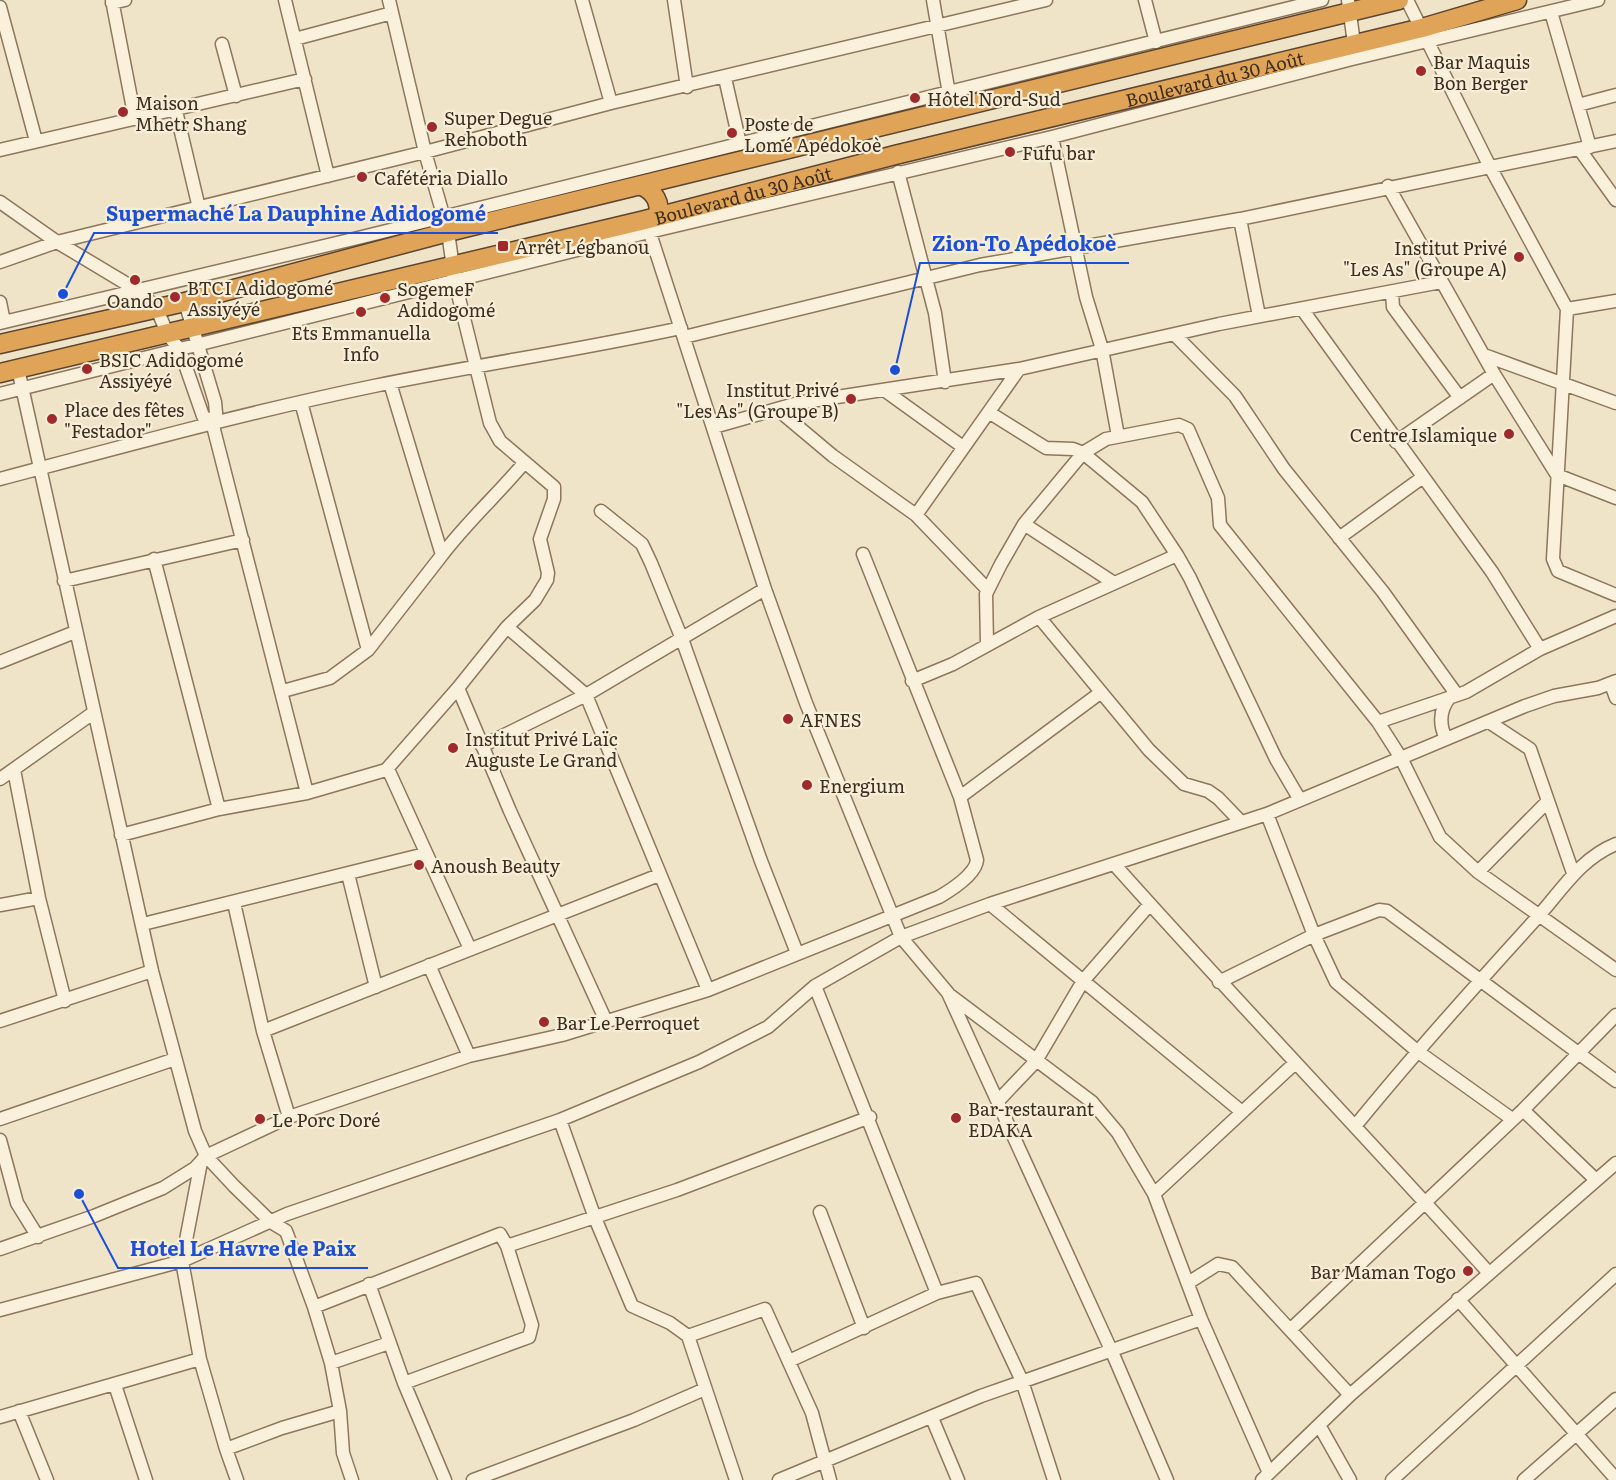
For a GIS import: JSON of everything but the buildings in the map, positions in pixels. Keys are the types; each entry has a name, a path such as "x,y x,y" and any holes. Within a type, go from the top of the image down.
{"highway":[{"name":"Boulevard du 30 Août","path":"8,342 185,302 446,225 634,188 1348,6 1399,0"},
{"name":"Boulevard du 30 Août","path":"13,370 168,335 195,337 646,223 1425,35 1517,0"},
{"path":"634,188 651,191 655,197 659,212 646,223 623,205 622,198 634,188"},
{"path":"8,342 24,344 29,353 29,362 13,370"}],"street":[{"path":"125,0 112,1 135,119"},
{"path":"285,0 328,176"},
{"path":"121,835 219,809 308,793 388,769 507,627 535,600 547,580 548,573 540,539 554,499 554,487 524,463 494,432 476,368 454,273 446,225 425,152 389,0"},
{"path":"582,0 611,103"},
{"path":"674,0 687,87"},
{"path":"933,0 949,94"},
{"path":"0,262 57,242 425,152 611,103 687,87 1046,0"},
{"path":"1145,0 1156,42"},
{"path":"0,302 2,322 137,290 446,225 740,144 1322,0"},
{"path":"1407,0 1490,165 1567,309 1554,566 1558,571 1616,595"},
{"path":"1425,35 1551,12 1598,0"},
{"path":"1348,6 1359,50 1052,137 898,172 646,223 765,589 806,703 901,937 948,993 1100,1109 1118,1133 1154,1194 1201,1319 1265,1476 1350,1395 1488,1272 1616,1163"},
{"path":"0,7 36,141"},
{"path":"1551,12 1578,105 1585,148 1616,200"},
{"path":"295,39 392,13"},
{"path":"222,44 236,96"},
{"path":"725,78 740,144"},
{"path":"0,150 176,111 305,79"},
{"path":"1578,105 1616,95"},
{"path":"176,111 199,208"},
{"path":"1052,137 1086,297 1102,349 1118,436"},
{"path":"0,479 212,422 390,383 683,332 980,265 1240,219 1388,186 1616,141"},
{"path":"898,172 935,313 945,382"},
{"path":"1388,186 1494,374 1557,475 1616,498"},
{"path":"0,202 57,242 137,290 156,307 168,335 180,350 203,416 212,422"},
{"path":"1240,219 1259,316"},
{"path":"714,427 838,395 884,390 931,381 945,382 1019,369 1259,316 1441,282"},
{"path":"1392,292 1393,307 1460,398"},
{"path":"185,302 215,402 216,413 212,422 308,793"},
{"path":"1567,309 1614,303"},
{"path":"1302,309 1492,572 1540,649"},
{"path":"1175,335 1235,396 1275,456 1383,592 1453,696"},
{"path":"0,394 180,350 195,337"},
{"path":"1484,355 1616,403"},
{"path":"916,515 1019,369"},
{"path":"13,370 23,388 42,468 75,632 152,970 174,1059 203,1159 182,1261 200,1359 237,1480"},
{"path":"1396,442 1494,374"},
{"path":"390,383 442,555"},
{"path":"884,390 963,447"},
{"path":"301,402 368,650"},
{"path":"777,409 833,456 916,515 988,590"},
{"path":"990,413 1046,447 1073,449 1083,453 1142,502 1190,578 1270,746 1300,800"},
{"path":"987,644 988,590 1024,524 1083,453 1100,441 1118,436 1179,425 1188,429 1218,498 1220,525 1378,722 1401,758 1440,837 1478,872 1616,969"},
{"path":"283,691 330,678 368,650 442,555 524,463"},
{"path":"1339,538 1423,477"},
{"path":"602,511 642,544 682,639 761,861 797,953"},
{"path":"1024,524 1114,583"},
{"path":"64,581 243,540"},
{"path":"0,1249 38,1237 163,1188 203,1159 289,1117 469,1056 562,1035 708,990 946,893 977,864 960,797 863,554"},
{"path":"912,681 953,664 1038,617 1177,555"},
{"path":"154,559 219,809"},
{"path":"482,746 586,695 765,589"},
{"path":"1378,722 1485,684 1540,649 1616,616"},
{"path":"1038,617 1149,750 1180,781 1212,793 1241,822"},
{"path":"507,627 586,695 658,875 708,990"},
{"path":"0,662 75,632"},
{"path":"0,1310 182,1261 287,1214 560,1120 768,1027 815,986 901,937 990,904 1267,814 1554,696 1614,682 1616,698"},
{"path":"458,688 606,1021"},
{"path":"960,797 1100,693"},
{"path":"1446,740 1441,728 1441,712 1453,696"},
{"path":"0,779 93,713"},
{"path":"1490,722 1530,749 1573,873"},
{"path":"388,769 470,949"},
{"path":"14,770 39,898 65,1001"},
{"path":"1478,872 1547,802"},
{"path":"1267,814 1314,935 1336,982 1417,1052 1512,1119"},
{"path":"1356,1125 1479,981 1539,916 1573,873 1610,846 1616,856"},
{"path":"143,924 426,854"},
{"path":"1114,864 1219,982 1356,1125 1488,1272"},
{"path":"348,874 376,987"},
{"path":"264,1031 658,875"},
{"path":"0,905 39,898"},
{"path":"234,903 264,1031 289,1117"},
{"path":"990,904 1242,1112"},
{"path":"998,1101 1036,1061 1083,981 1150,904"},
{"path":"1219,982 1314,935 1379,910 1387,911 1616,1081"},
{"path":"429,965 469,1056"},
{"path":"0,1021 152,970"},
{"path":"815,986 870,1118 937,1293"},
{"path":"948,993 1112,1352 1167,1480"},
{"path":"1290,1329 1523,1110 1616,1015"},
{"path":"0,1119 174,1059"},
{"path":"1154,1194 1295,1063"},
{"path":"1523,1110 1596,1180"},
{"path":"507,1246 677,1190 870,1118"},
{"path":"560,1120 595,1218 632,1306 670,1323 688,1336 736,1480"},
{"path":"0,1140 17,1203 38,1237"},
{"path":"203,1159 271,1222 286,1231 314,1306 331,1363 343,1453 352,1480"},
{"path":"820,1212 864,1328"},
{"path":"314,1306 500,1234 507,1246 532,1325 529,1337 404,1383"},
{"path":"1188,1283 1208,1268 1225,1264 1232,1268 1350,1395"},
{"path":"1392,1480 1616,1274"},
{"path":"789,1361 937,1293 976,1283 1022,1381 1054,1480"},
{"path":"369,1284 404,1383 445,1480"},
{"path":"1458,1299 1616,1479"},
{"path":"688,1336 765,1310 812,1413 830,1480"},
{"path":"779,1480 1022,1381 1112,1352 1201,1319"},
{"path":"331,1363 389,1343"},
{"path":"0,1417 200,1359"},
{"path":"115,1385 146,1480"},
{"path":"473,1480 634,1420 705,1389"},
{"path":"1524,1480 1616,1399"},
{"path":"19,1411 46,1480"},
{"path":"226,1449 282,1428 339,1411"},
{"path":"932,1418 958,1480"},
{"path":"1319,1425 1350,1480"}],"place":[{"name":"Bar Maquis Bon Berger","path":"1421,71"},
{"name":"Hôtel Nord-Sud","path":"915,98"},
{"name":"Maison Mhetr Shang","path":"123,112"},
{"name":"Super Degue Rehoboth","path":"432,127"},
{"name":"Poste de Lomé Apédokoè","path":"732,133"},
{"name":"Fufu bar","path":"1010,152"},
{"name":"Cafétéria Diallo","path":"362,177"},
{"name":"Arrêt Légbanou","path":"503,246"},
{"name":"Institut Privé \"Les As\" (Groupe A)","path":"1519,257"},
{"name":"Oando","path":"135,280"},
{"name":"Supermaché La Dauphine Adidogomé","path":"63,294"},
{"name":"BTCI Adidogomé Assiyéyé","path":"175,297"},
{"name":"SogemeF Adidogomé","path":"385,298"},
{"name":"Ets Emmanuella Info","path":"361,312"},
{"name":"BSIC Adidogomé Assiyéyé","path":"87,369"},
{"name":"Zion-To Apédokoè","path":"895,370"},
{"name":"Institut Privé \"Les As\" (Groupe B)","path":"851,399"},
{"name":"Place des fêtes \"Festador\"","path":"52,419"},
{"name":"Centre Islamique","path":"1509,434"},
{"name":"AFNES","path":"788,719"},
{"name":"Institut Privé Laïc Auguste Le Grand","path":"453,748"},
{"name":"Energium","path":"807,785"},
{"name":"Anoush Beauty","path":"419,865"},
{"name":"Bar Le Perroquet","path":"544,1022"},
{"name":"Bar-restaurant EDAKA","path":"956,1118"},
{"name":"Le Porc Doré","path":"260,1119"},
{"name":"Hotel Le Havre de Paix","path":"79,1194"},
{"name":"Bar Maman Togo","path":"1468,1271"}]}
